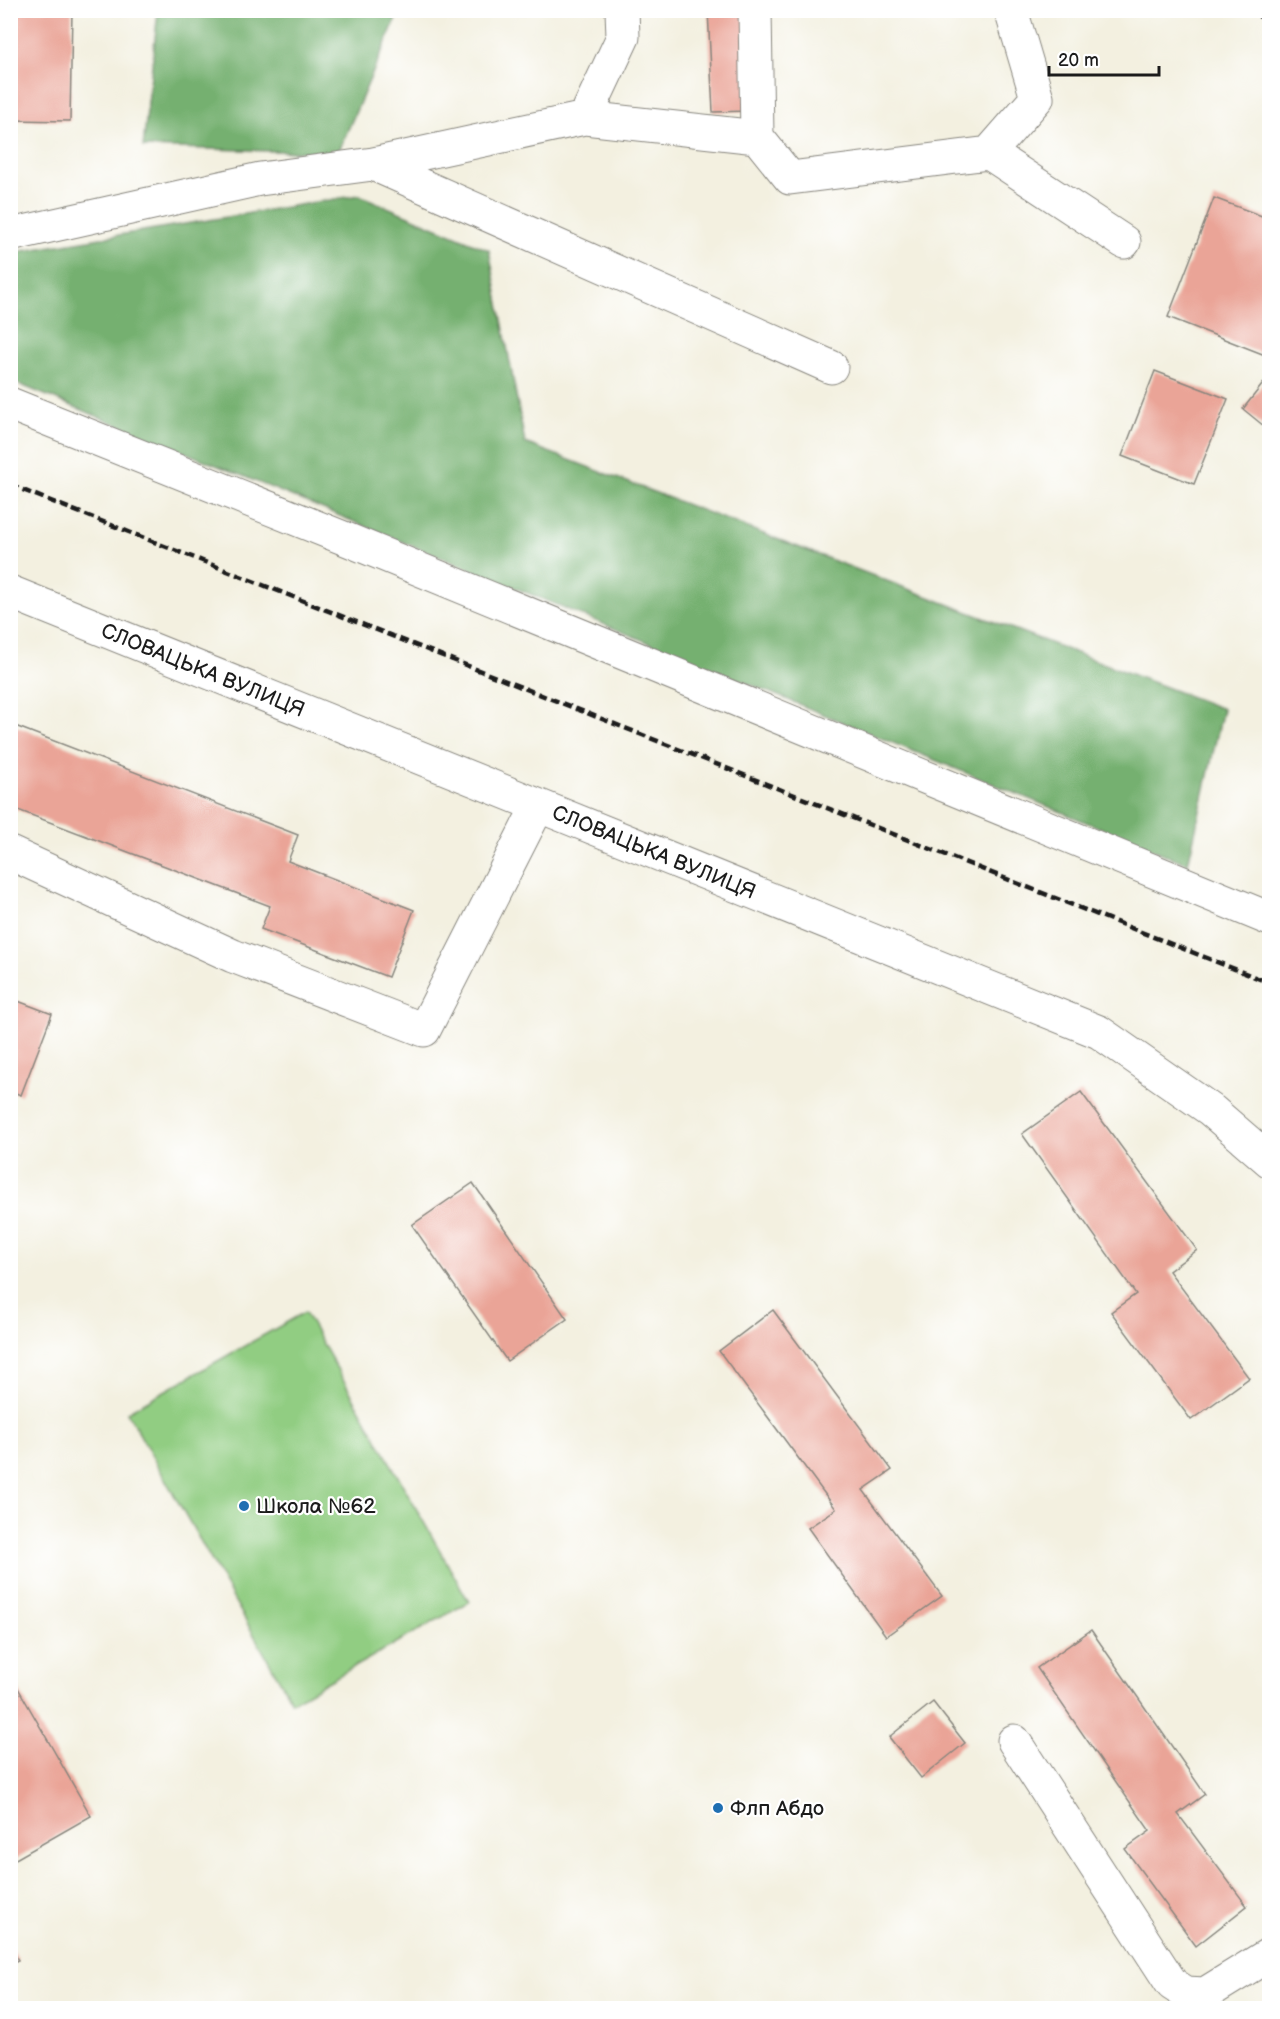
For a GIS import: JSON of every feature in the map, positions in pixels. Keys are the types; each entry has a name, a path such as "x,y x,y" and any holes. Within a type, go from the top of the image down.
{"street":[{"path":"585,118 623,37 622,10"},
{"path":"755,10 757,136 790,178 989,153 1125,242"},
{"path":"989,153 1037,98 1011,10"},
{"path":"10,235 260,179 373,164 585,118 757,136"},
{"path":"373,164 831,367"},
{"path":"10,404 390,557 1269,919"},
{"name":"СЛОВАЦЬКА ВУЛИЦЯ","path":"10,592 1099,1032 1211,1110 1269,1161"},
{"path":"10,853 233,956 424,1030 538,806"},
{"path":"1014,1741 1172,1984 1186,1993 1205,1994 1269,1953"}],"green space":[{"path":"388,10 396,19 338,153 143,147 158,11"},
{"path":"359,195 489,250 525,443 1223,709 1188,864 11,381 11,253"},
{"path":"305,1312 469,1602 292,1702 127,1412"}],"building":[{"path":"10,10 72,10 70,121 10,120"},
{"path":"708,10 746,10 749,111 713,112"},
{"path":"1214,198 1270,219 1270,344 1265,355 1168,317"},
{"path":"1155,371 1228,399 1194,484 1122,456"},
{"path":"1270,375 1270,431 1243,409"},
{"path":"10,724 298,835 288,861 414,910 388,977 261,929 270,906 10,807"},
{"path":"10,998 52,1014 21,1095 10,1091"},
{"path":"1081,1092 1197,1250 1169,1271 1249,1378 1191,1420 1111,1312 1136,1294 1022,1134"},
{"path":"473,1183 567,1319 507,1361 412,1225"},
{"path":"773,1310 892,1470 863,1490 942,1596 886,1636 808,1528 836,1509 719,1351"},
{"path":"1091,1630 1205,1794 1178,1814 1247,1906 1196,1946 1125,1849 1150,1831 1037,1668"},
{"path":"10,1674 91,1816 14,1860 10,1855"},
{"path":"933,1702 965,1743 921,1778 889,1737"},
{"path":"10,1946 18,1960 10,1964"}],"railway":[{"path":"1256,10 1270,34"},
{"path":"10,485 1270,983"}],"place":[{"name":"Школа №62","path":"244,1506"},
{"name":"Флп Абдо","path":"718,1808"}]}
